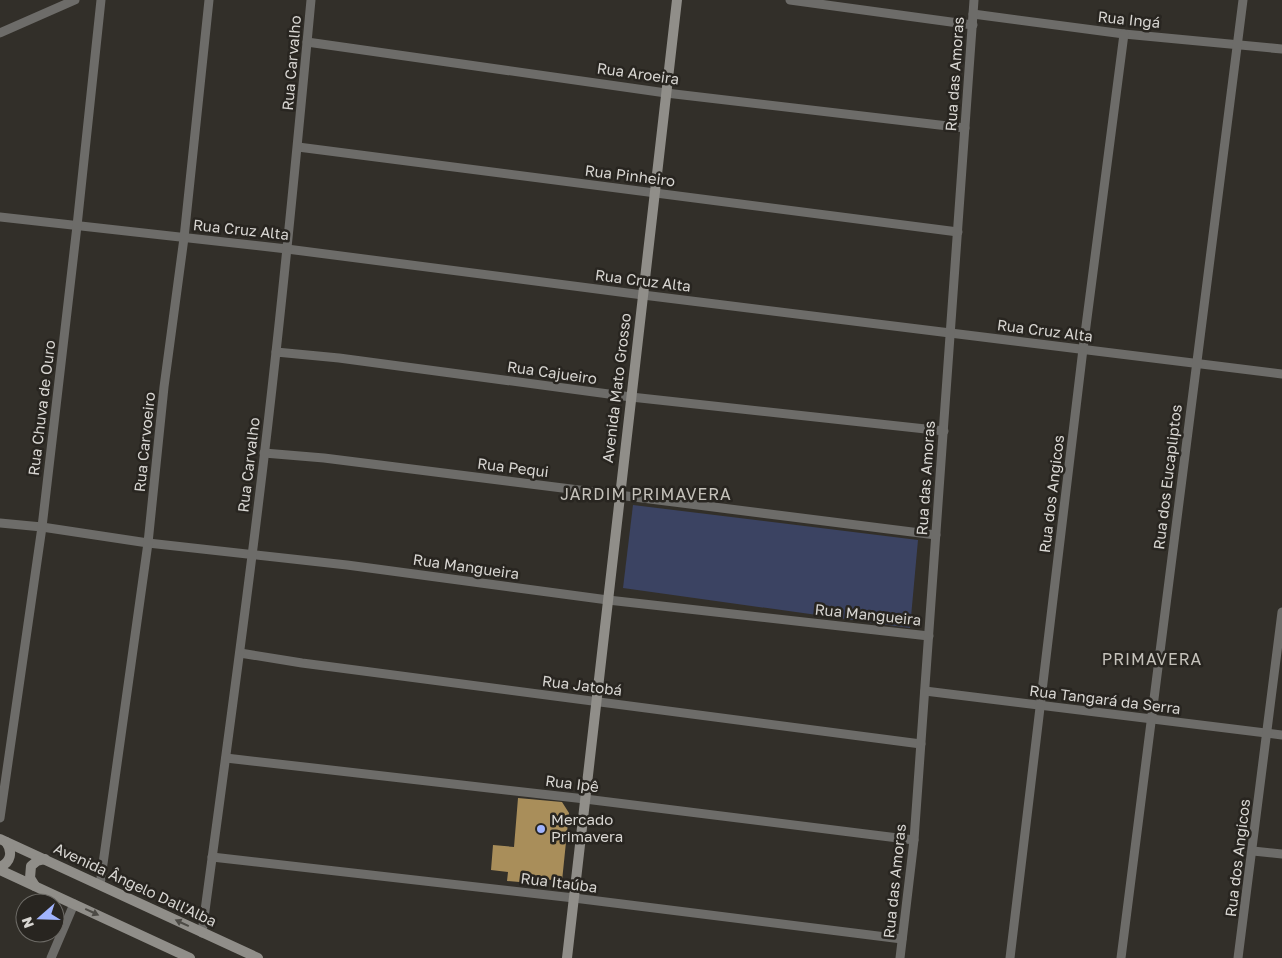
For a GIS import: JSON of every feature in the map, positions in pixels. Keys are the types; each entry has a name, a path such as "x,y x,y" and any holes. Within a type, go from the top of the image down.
{"street":[{"path":"0,33 75,0"},
{"name":"Rua Chuva de Ouro","path":"0,818 42,527 101,0"},
{"name":"Rua Carvoeiro","path":"100,885 148,543 164,387 184,238 209,0"},
{"name":"Rua Carvalho","path":"202,933 240,653 276,352 298,147 311,0"},
{"name":"Avenida Mato Grosso","path":"567,958 677,0"},
{"path":"790,0 973,25"},
{"name":"Rua das Amoras","path":"900,958 914,840 974,0"},
{"name":"Rua dos Eucapliptos","path":"1121,958 1243,0"},
{"name":"Rua Ingá","path":"973,14 1124,34 1282,49"},
{"name":"Rua dos Angicos","path":"1010,958 1082,349 1124,34"},
{"name":"Rua Aroeira","path":"307,42 666,93 966,128"},
{"name":"Rua Pinheiro","path":"298,147 958,232"},
{"name":"Rua Cruz Alta","path":"0,217 287,249 1282,374"},
{"name":"Rua Cajueiro","path":"276,352 339,358 631,397 944,431"},
{"name":"Rua Pequi","path":"264,453 324,458 936,535"},
{"name":"Rua Mangueira","path":"0,523 608,600 929,636"},
{"name":"Rua dos Angicos","path":"1238,958 1282,612"},
{"name":"Rua Jatobá","path":"240,653 921,744"},
{"name":"Rua Tangará da Serra","path":"925,691 1282,735"},
{"name":"Rua Ipê","path":"226,758 585,799 914,840"},
{"path":"3,840 11,852 10,859 0,869 190,958"},
{"name":"Avenida Ângelo Dall'Alba","path":"3,840 258,958"},
{"path":"1253,851 1282,854"},
{"name":"Rua Itaúba","path":"212,857 574,898 902,939"},
{"path":"35,886 30,878 31,866 37,861 45,859"},
{"path":"51,958 74,904"}],"shaded area":[{"path":"633,505 918,540 910,628 623,588"}],"building":[{"name":"Mercado Primavera","path":"518,798 562,802 569,813 562,881 532,878 531,883 507,881 508,872 491,870 493,845 514,847"}],"place":[{"name":"Mercado Primavera","path":"541,829"}],"district":[{"name":"JARDIM PRIMAVERA","path":"646,494"},
{"name":"PRIMAVERA","path":"1152,659"}]}
